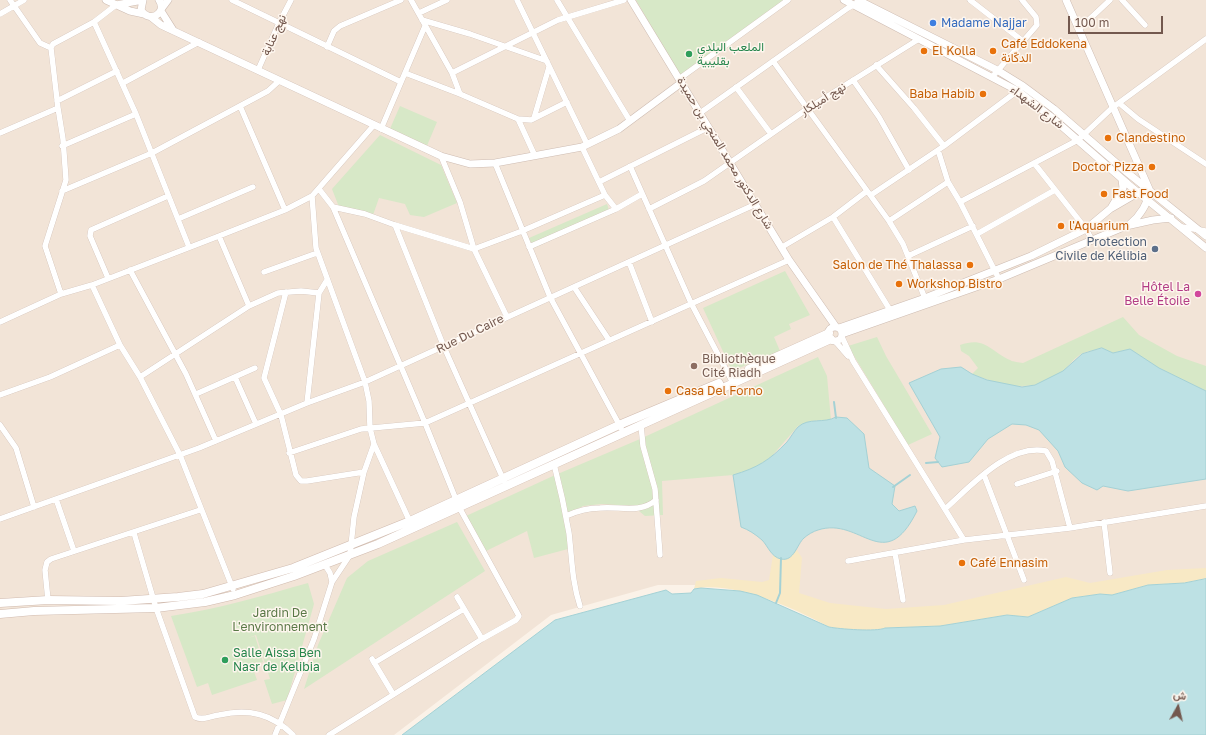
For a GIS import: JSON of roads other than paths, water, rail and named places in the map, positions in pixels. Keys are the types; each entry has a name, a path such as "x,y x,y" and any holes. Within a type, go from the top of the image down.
{"main road":[{"path":"458,503 502,478 622,429 835,334"},
{"path":"0,614 34,611 156,608 205,602 235,595 350,556 412,524 458,503 506,486 554,464 622,429 641,425 732,380"},
{"path":"0,603 48,600 90,601 154,599 203,594 232,587 293,568 412,524"}],"street":[{"path":"10,0 40,43 51,48"},
{"path":"0,14 24,0"},
{"path":"106,0 130,11 157,16 168,0"},
{"path":"61,294 45,246 66,175 51,48 53,44 94,22 116,5 143,0 141,7 147,15 161,26 199,42 441,156 470,164 495,163 585,146 619,129 788,0"},
{"path":"159,0 161,10 173,30"},
{"path":"232,0 401,82"},
{"name":"نهج عنابة","path":"258,70 278,23 291,0"},
{"path":"327,47 334,31 340,26 401,0"},
{"path":"410,0 419,13 452,73 460,94"},
{"path":"419,13 447,0"},
{"path":"517,0 567,102 598,182 605,195 616,209"},
{"path":"557,0 630,121"},
{"path":"452,73 567,17 624,0"},
{"name":"شارع الدكتور محمد المنجي بن حميدة","path":"631,0 782,247 788,260 820,305 835,334"},
{"name":"شارع الشهداء","path":"844,0 859,2 1021,88 1068,126 1085,135 1206,236"},
{"path":"970,0 1024,42"},
{"path":"995,73 1036,29 1038,22 1036,17 1022,0"},
{"path":"1066,0 1148,189 1148,200 1137,218 1126,226"},
{"path":"1079,29 1110,0"},
{"path":"1122,0 1145,25"},
{"path":"700,113 859,2"},
{"name":"شارع الشهداء","path":"859,2 919,39 995,73"},
{"path":"94,22 123,83 189,247"},
{"path":"424,23 470,34 547,61"},
{"path":"381,129 424,23"},
{"name":"نهج أميلكار","path":"649,209 704,181 731,164 807,109 919,39"},
{"path":"960,202 1078,140 1112,108 1206,40"},
{"path":"123,83 199,42"},
{"path":"773,61 889,221 908,256 926,301"},
{"path":"876,65 914,108 944,146"},
{"path":"534,118 549,67"},
{"path":"57,101 117,71"},
{"path":"405,73 460,94 518,119 527,121 567,102"},
{"path":"853,80 879,118 909,170"},
{"path":"62,191 152,154 268,91 279,81"},
{"path":"736,87 771,134"},
{"path":"782,247 909,170 944,146 1021,88"},
{"path":"1119,104 1138,119 1206,164"},
{"path":"240,106 285,210"},
{"path":"0,133 58,108"},
{"path":"62,146 136,114"},
{"path":"518,119 535,156"},
{"path":"0,322 61,294 92,285 219,236 285,210 312,196 374,125"},
{"name":"شارع الشهداء","path":"1068,126 1078,140 1122,179 1206,248"},
{"path":"598,182 709,127"},
{"path":"938,150 948,182 977,234 999,279"},
{"path":"441,156 460,202 474,249 507,317"},
{"path":"495,163 550,297 622,429"},
{"path":"1034,163 1086,229 1092,240"},
{"path":"630,166 691,303 732,380"},
{"path":"1110,210 1123,188 1122,179"},
{"path":"889,221 948,182"},
{"path":"178,219 253,187"},
{"path":"319,189 333,207 426,423 458,503 519,616 516,620 482,639 330,735"},
{"path":"835,334 926,301 1058,244 1086,229 1110,210 1148,189"},
{"path":"977,234 1055,190"},
{"path":"529,247 616,209 642,194"},
{"path":"333,207 365,214 395,225 474,249 522,231 605,195"},
{"path":"108,278 90,236 93,228 168,196"},
{"path":"312,196 317,253 365,382 369,401 370,428 374,444 412,524"},
{"name":"Rue Du Caire","path":"0,519 180,455 281,415 307,403 365,382 444,348 550,297 756,204"},
{"path":"833,217 890,310"},
{"path":"835,334 890,310 999,279 1126,226 1171,218"},
{"path":"395,225 444,348 506,486"},
{"path":"908,256 972,226"},
{"path":"1182,227 1206,231"},
{"path":"219,236 241,283 249,306"},
{"path":"264,272 317,253"},
{"path":"289,453 353,431 426,423 788,260"},
{"path":"629,262 652,322"},
{"path":"130,270 196,394 216,441"},
{"path":"307,403 319,293 326,280"},
{"path":"92,285 120,345 140,378 180,455 200,510 235,595"},
{"path":"574,287 608,340"},
{"path":"286,292 264,378 281,415 289,453 296,475 301,481 364,472"},
{"path":"140,378 249,306 278,293 319,293"},
{"path":"835,334 946,508 964,540"},
{"path":"0,395 50,376 120,345"},
{"path":"196,394 255,368"},
{"path":"235,377 256,424"},
{"path":"641,425 643,446 654,482 660,555"},
{"path":"1,427 16,448 21,460 34,507"},
{"path":"275,735 314,639 332,582 350,556 354,517 364,472 374,444"},
{"path":"946,508 984,475 1013,454 1035,449 1046,451 1052,461 1056,471 1070,528"},
{"path":"554,464 566,516 573,561 574,586 580,606"},
{"path":"1017,484 1056,471"},
{"path":"984,475 1024,580"},
{"path":"56,499 74,551"},
{"path":"566,516 590,509 638,508 650,505 656,500"},
{"path":"848,561 964,540 1070,528 1206,506"},
{"path":"48,600 44,570 47,562 74,551 134,533 200,510"},
{"path":"1104,522 1110,573"},
{"path":"134,533 156,608 195,717 204,719 242,711 281,722 293,735"},
{"path":"895,553 903,600"},
{"path":"324,565 330,573 332,582"},
{"path":"457,596 482,639"},
{"path":"394,694 373,661 464,609"}],"water":[{"path":"1102,348 1113,353 1130,349 1159,368 1206,391 1206,479 1128,491 1103,486 1097,490 1082,483 1065,467 1058,451 1039,430 1026,425 1012,424 988,439 969,462 942,467 935,458 940,437 909,383 941,369 961,367 972,374 987,380 1022,387 1035,385 1063,371 1082,354"},
{"path":"836,417 847,418 864,434 869,468 895,486 892,504 899,511 915,506 917,511 905,530 894,540 883,542 871,540 847,530 833,528 818,530 804,538 789,558 778,558 772,554 762,540 752,532 741,527 733,475 763,463 769,459 787,442 802,424"},
{"path":"1206,579 1206,735 402,735 555,620 666,590 672,594 691,593 694,589 701,588 740,591 757,595 829,627 874,630 885,628 940,626 1007,615 1028,617 1072,598 1100,594 1112,595 1148,585 1184,583"}],"waterway":[{"path":"834,402 836,418"},
{"path":"926,463 938,462"},
{"path":"893,487 910,475"},
{"path":"776,603 780,593 781,558"}],"place":[{"name":"Madame Najjar","path":"933,23"},
{"name":"El Kolla","path":"924,51"},
{"name":"Café Eddokena الدكّانة","path":"993,51"},
{"name":"الملعب البلدي بقليبية","path":"689,54"},
{"name":"Baba Habib","path":"983,94"},
{"name":"Clandestino","path":"1108,138"},
{"name":"Doctor Pizza","path":"1152,167"},
{"name":"Fast Food","path":"1104,194"},
{"name":"l'Aquarium","path":"1061,226"},
{"name":"Protection Civile de Kélibia","path":"1155,249"},
{"name":"Salon de Thé Thalassa","path":"970,265"},
{"name":"Workshop Bistro","path":"899,284"},
{"name":"Hôtel La Belle Étoile","path":"1198,294"},
{"name":"Bibliothèque Cité Riadh","path":"694,366"},
{"name":"Casa Del Forno","path":"668,391"},
{"name":"Café Ennasim","path":"962,563"},
{"name":"Salle Aissa Ben Nasr de Kelibia","path":"225,660"}],"park label":[{"name":"Jardin De L'environnement","path":"280,620"}]}
